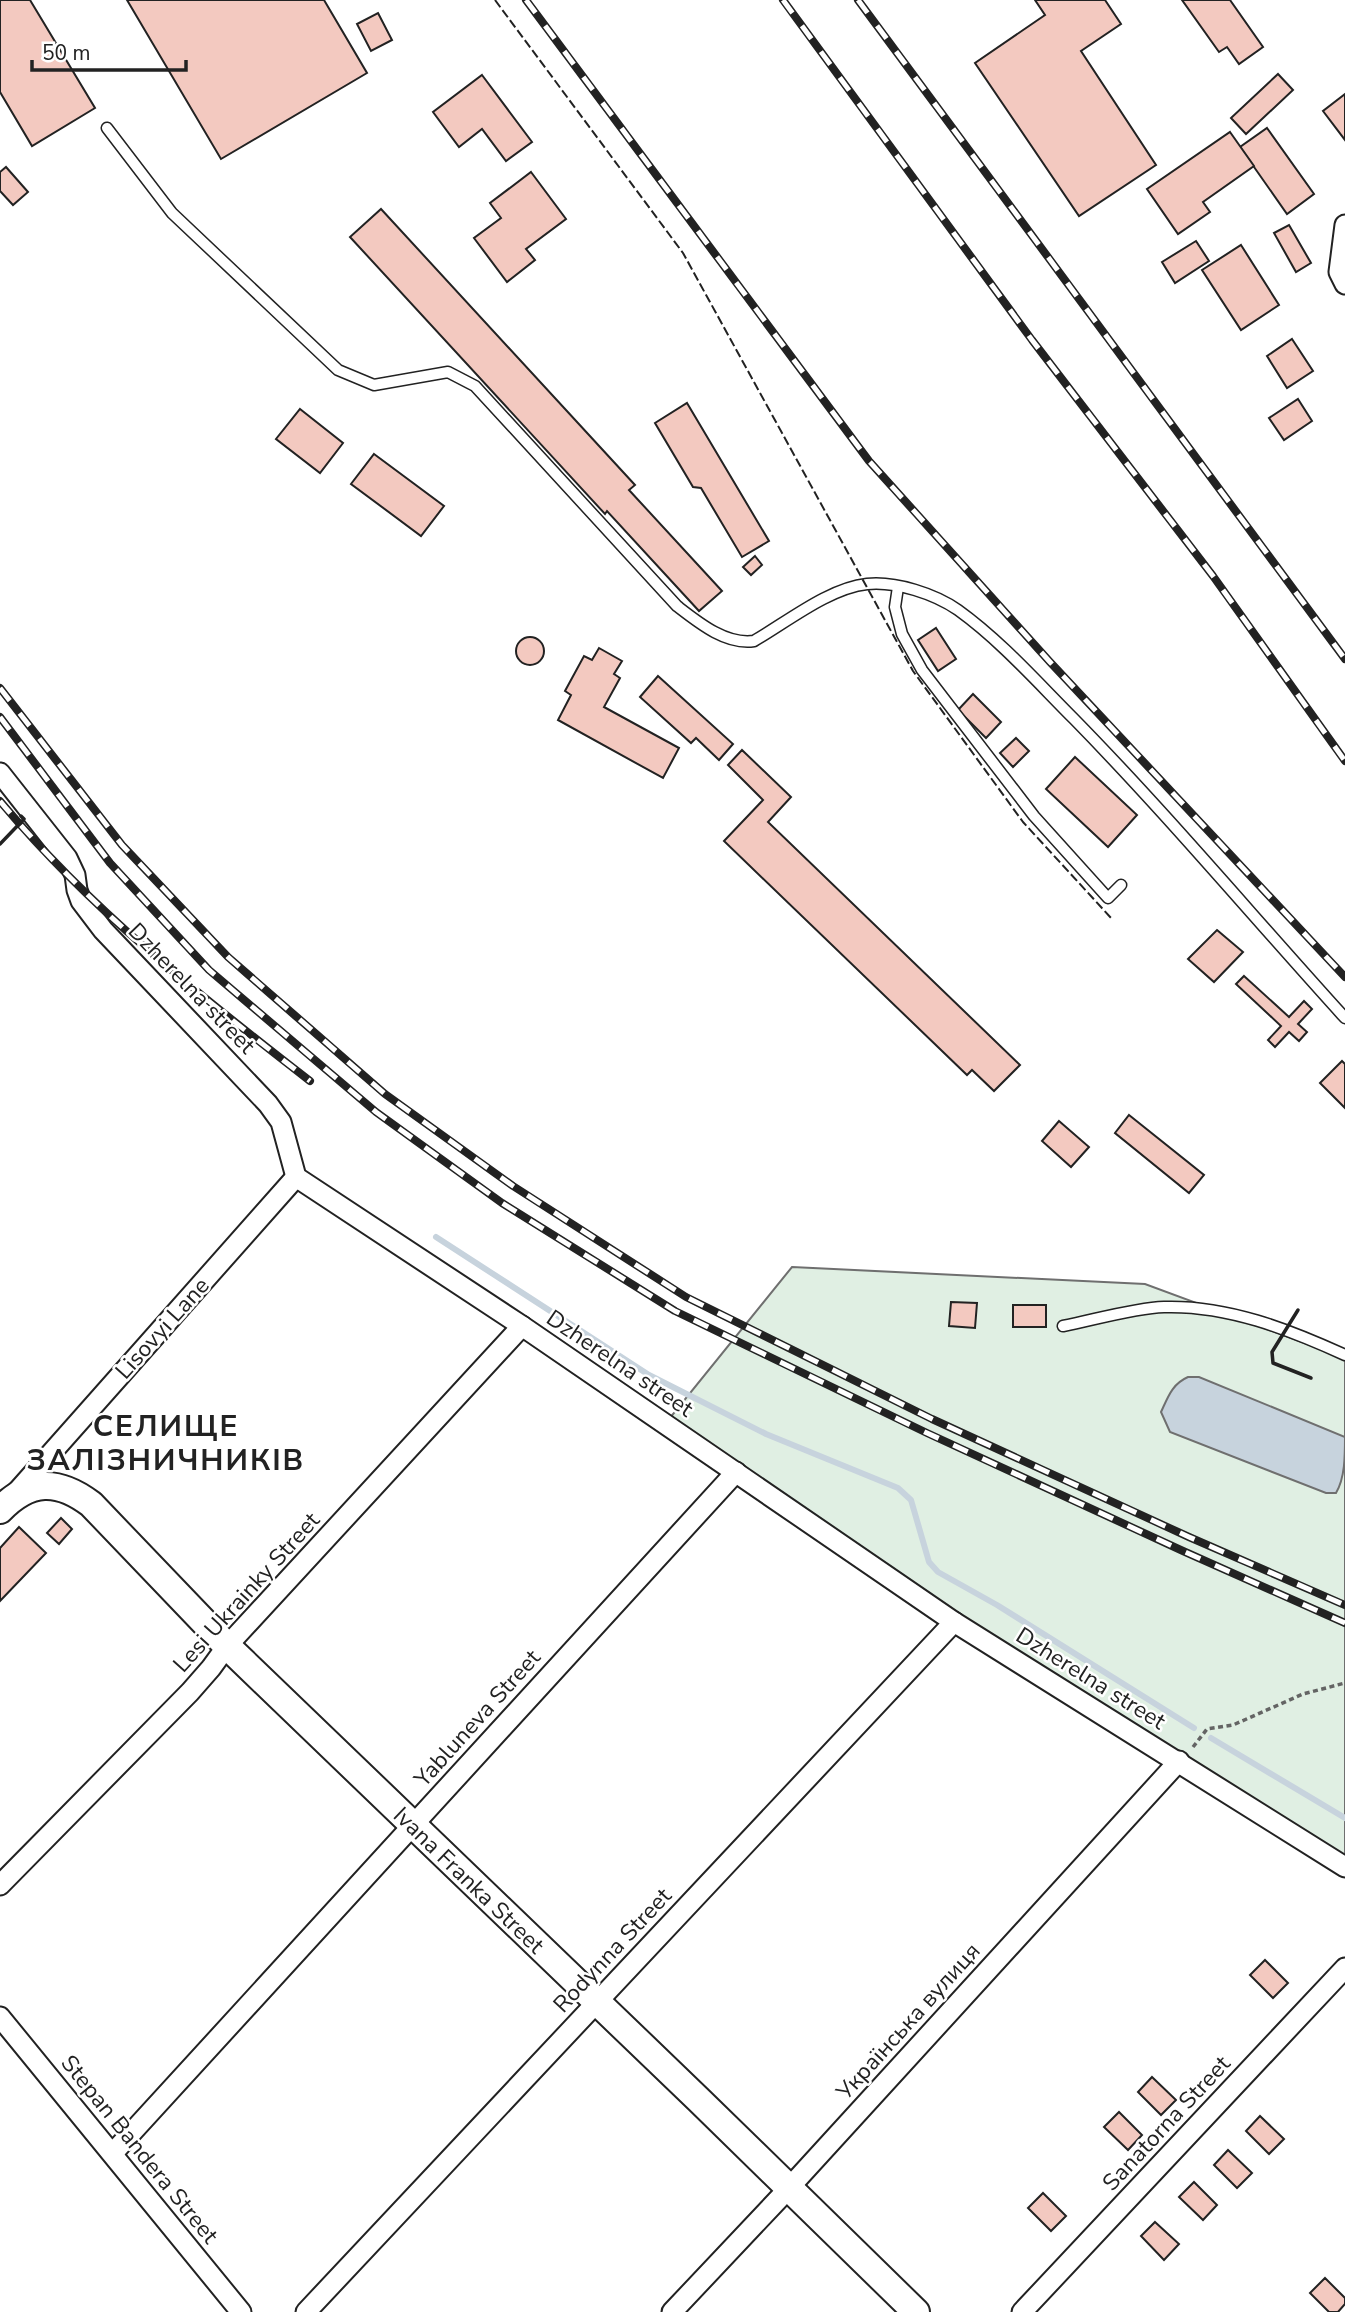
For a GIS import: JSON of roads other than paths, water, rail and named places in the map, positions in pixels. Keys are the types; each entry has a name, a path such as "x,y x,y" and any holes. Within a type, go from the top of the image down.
{"street":[{"path":"1345,225 1339,272 1345,284"},
{"name":"Dzherelna street","path":"0,773 67,858 75,875 81,901 103,930 268,1104 281,1122 296,1177 522,1326 954,1622 1345,1867"},
{"name":"Lisovyi Lane","path":"5,1505 296,1177"},
{"name":"Lesi Ukrainky Street","path":"0,1885 190,1692 227,1646 522,1326"},
{"name":"Yabluneva Street","path":"113,2152 736,1472"},
{"name":"Ivana Franka Street","path":"5,1505 43,1486 60,1486 77,1493 91,1504 227,1646 916,2312"},
{"name":"Rodynna Street","path":"306,2312 954,1622"},
{"name":"Українська вулиця","path":"672,2312 789,2189 1179,1761"},
{"name":"Sanatorna Street","path":"1022,2312 1345,1968"},
{"name":"Stepan Bandera Street","path":"0,2017 113,2152 241,2312"}],"lane":[{"path":"107,128 172,213 338,370 374,385 448,372 475,386 677,606 699,623 730,639 754,641 837,593 867,584 898,587 934,598 956,609 984,631 1027,672 1114,760 1345,1018"},
{"path":"898,587 895,607 902,634 922,670 1034,816 1108,898 1121,885"},
{"path":"1063,1326 1161,1307 1195,1307 1233,1314 1286,1330 1345,1355"}],"waterway":[{"path":"436,1237 649,1375 766,1434 898,1488 911,1500 929,1562 938,1572 997,1605 1194,1728"},
{"path":"1211,1738 1345,1818"}],"railway":[{"path":"526,0 869,461 1050,662 1345,977"},
{"path":"783,0 1032,340 1213,576 1345,761"},
{"path":"858,0 1345,659"},
{"path":"0,688 122,845 228,957 385,1094 513,1186 686,1297 932,1419 1345,1605"},
{"path":"0,717 110,863 209,970 376,1112 502,1203 675,1311 927,1433 1345,1623"},
{"path":"0,801 35,841 108,914 187,983 310,1081"}],"district":[{"name":"СЕЛИЩЕ ЗАЛІЗНИЧНИКІВ","path":"166,1443"}]}
